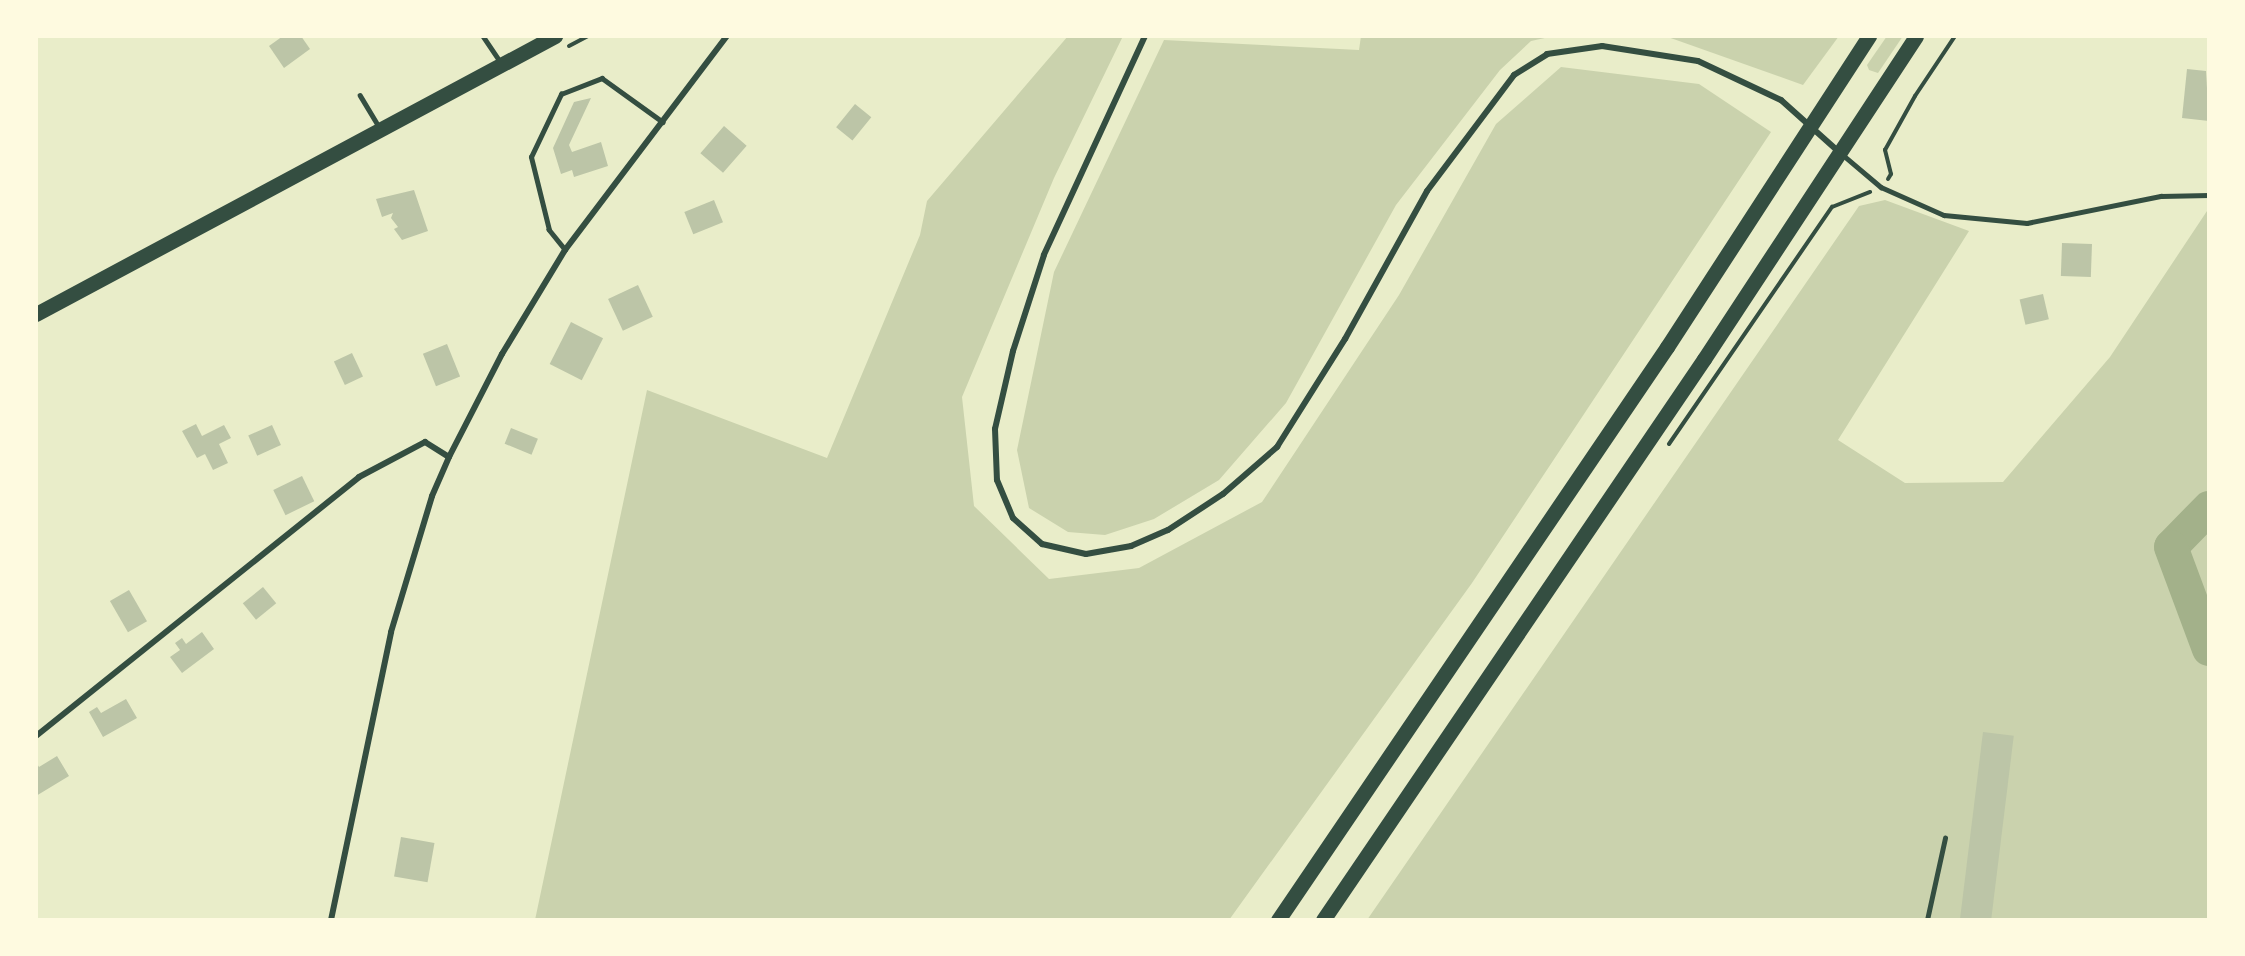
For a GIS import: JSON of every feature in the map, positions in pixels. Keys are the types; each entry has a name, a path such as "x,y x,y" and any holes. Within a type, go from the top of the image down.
{"main road":[{"path":"36,314 555,36"},
{"path":"1278,920 1667,347 1869,36"},
{"path":"1323,920 1916,36"}],"street":[{"path":"331,920 392,632 432,496 449,457 502,354 565,250 727,36"},
{"path":"1145,36 1044,255 1013,351 995,429 997,480 1013,518 1042,544 1086,554 1131,546 1168,530 1223,494 1277,447 1346,339 1427,191 1514,75 1547,54 1602,46 1698,61 1781,100 1840,152"},
{"path":"36,736 359,477 425,442 449,457"}],"lane":[{"path":"483,36 502,64"},
{"path":"565,250 549,230 531,157 561,94 602,78 663,122"},
{"path":"360,95 381,129"},
{"path":"1840,152 1881,187 1944,215 2027,224 2161,196 2209,195"},
{"path":"1927,920 1945,838"}],"path":[{"path":"1664,451 1832,207 1881,187 1892,174 1885,150 1915,96 1955,36"}],"green space":[{"path":"1068,36 1123,36 1054,178 962,397 974,506 1049,579 1139,568 1262,502 1399,295 1496,124 1561,67 1699,84 1771,132 1472,583 1229,920 535,920 647,390 827,458 920,235 927,201"},
{"path":"1361,36 1554,36 1531,41 1500,70 1396,205 1286,403 1219,480 1154,519 1105,535 1068,532 1029,508 1017,450 1054,272 1164,40 1359,50"},
{"path":"1665,36 1839,36 1803,85"},
{"path":"1887,36 1903,36 1878,73 1869,70 1867,65"},
{"path":"1885,200 1969,231 1838,440 1905,483 2003,482 2110,357 2209,208 2209,920 1367,920 1859,206"}],"building":[{"path":"283,36 301,36 310,49 284,68 269,46"},
{"path":"2187,69 2206,71 2209,121 2182,118"},
{"path":"591,98 569,145 572,152 601,142 608,166 574,177 572,170 561,174 553,148 574,102"},
{"path":"855,104 871,117 852,141 836,127"},
{"path":"724,126 747,146 723,173 700,153"},
{"path":"414,190 428,231 402,240 394,229 398,227 391,218 393,213 382,217 376,199"},
{"path":"714,200 723,222 693,234 684,212"},
{"path":"2062,243 2092,244 2091,277 2061,276"},
{"path":"638,285 653,317 623,331 608,299"},
{"path":"2043,294 2049,319 2025,325 2020,299"},
{"path":"571,322 603,338 582,380 550,364"},
{"path":"447,344 460,376 436,386 423,354"},
{"path":"352,353 363,377 345,385 334,361"},
{"path":"196,424 202,436 224,425 231,438 219,444 228,463 213,470 205,454 197,458 182,431"},
{"path":"272,425 281,445 257,456 248,436"},
{"path":"511,428 538,439 532,455 505,444"},
{"path":"302,476 314,501 286,515 273,490"},
{"path":"263,587 276,603 256,620 243,603"},
{"path":"129,590 147,621 128,632 110,601"},
{"path":"202,632 214,649 182,673 170,657 180,650 175,643 182,638 186,644"},
{"path":"126,699 137,718 103,737 89,712 97,707 101,713"},
{"path":"1983,732 2014,736 1991,920 1960,920"},
{"path":"57,756 69,776 36,796 36,762 39,767"},
{"path":"401,837 434,843 428,882 394,876"}],"waterway":[{"path":"2209,508 2171,547 2209,649"}]}
